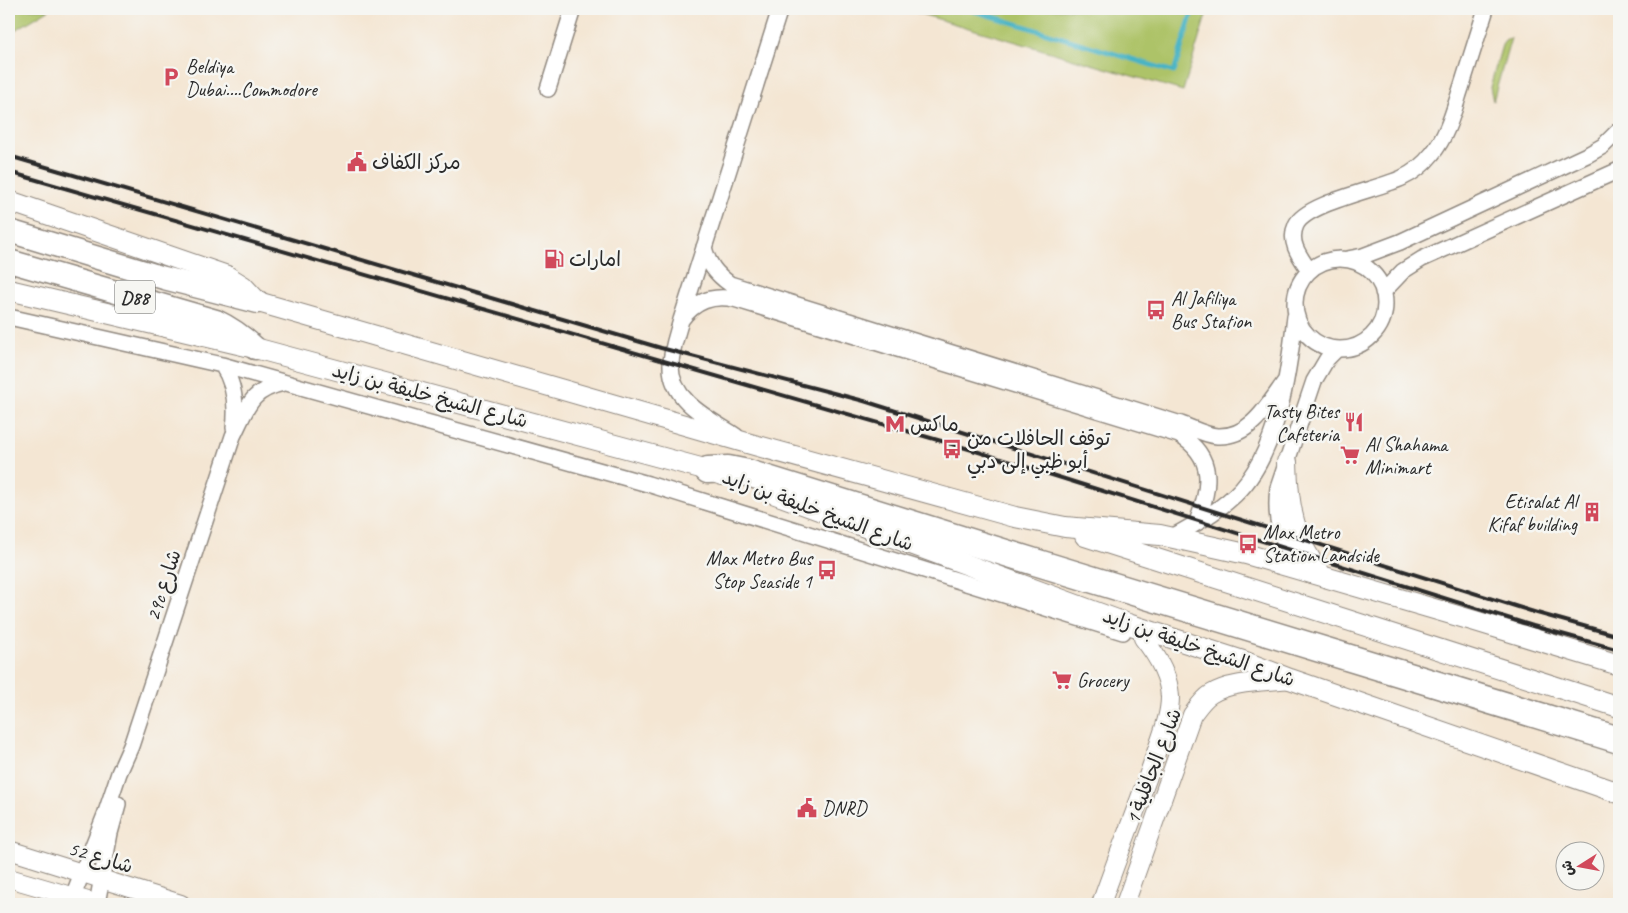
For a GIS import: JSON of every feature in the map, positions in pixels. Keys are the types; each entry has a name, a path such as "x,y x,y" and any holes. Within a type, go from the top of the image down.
{"highway":[{"path":"708,470 748,473 1619,740"}],"main road":[{"path":"9,200 227,276 244,286 258,302"},
{"name":"شارع الشيخ خليفة بن زايد","path":"9,231 164,278 258,302 747,443 1015,517 1048,524 1619,707"},
{"name":"شارع الشيخ خليفة بن زايد","path":"9,261 216,321 230,327 255,348 708,470 1128,624 1243,661 1619,793"},
{"path":"9,290 255,348"},
{"path":"1287,462 1288,495 1296,533 1304,550 1322,576"},
{"name":"شارع الشيخ خليفة بن زايد","path":"1048,524 1172,537 1246,554 1619,665"},
{"path":"1143,638 1203,659 1230,662 1243,661"}],"street":[{"path":"548,89 573,9"},
{"path":"747,443 684,400 674,384 671,367 681,320 780,9"},
{"path":"1309,270 1298,255 1294,241 1296,225 1301,218 1314,209 1402,178 1423,164 1440,144 1451,120 1486,9"},
{"path":"1172,537 1198,522 1235,495 1257,467 1268,445 1286,380 1295,315 1294,299 1299,283 1309,270 1320,263 1333,259 1363,256 1400,242 1589,154 1603,146 1619,130"},
{"path":"1589,154 1606,150 1619,144"},
{"path":"1383,292 1403,271 1422,259 1619,170"},
{"path":"704,248 713,270 730,284 1216,436 1245,429 1254,422 1286,380"},
{"path":"1295,315 1302,331 1315,344 1336,350 1350,349 1367,341 1379,328 1385,310 1383,292 1378,280 1370,270 1359,263 1347,259"},
{"path":"681,320 686,313 701,302 723,297 734,299 1179,435 1195,446 1204,460 1207,469 1208,479 1205,500 1198,522"},
{"path":"9,317 222,365 648,484 1143,638"},
{"path":"1299,570 1284,544 1276,516 1278,488 1314,381 1327,359 1336,350"},
{"name":"29c شارع","path":"222,365 233,385 235,402 233,436"},
{"name":"29c شارع","path":"73,896 131,746 233,436 248,404 259,392 271,386 284,383"},
{"name":"شارع الجافلية 1","path":"1100,904 1149,774 1168,714 1170,696 1162,668 1154,652 1143,638"},
{"name":"شارع الجافلية 1","path":"1125,904 1192,714 1213,693 1244,684 1290,679"},
{"name":"29c شارع","path":"97,904 112,826 126,775 131,746"},
{"name":"شارع 52","path":"9,850 181,904"},
{"path":"9,878 97,904"}],"green space":[{"path":"9,9 50,9 9,34"},
{"path":"904,9 1208,9 1183,91"},
{"path":"1511,38 1493,101 1490,87 1502,45"}],"waterway":[{"path":"968,9 1174,72 1193,9"}],"railway":[{"path":"9,156 661,348 864,401 1537,613 1619,636"},
{"path":"9,172 969,449 1533,626 1619,650"}],"place":[{"name":"Beldiya Dubai....Commodore","path":"171,77"},
{"name":"مركز الكفاف","path":"357,162"},
{"name":"امارات","path":"554,259"},
{"name":"Al Jafiliya Bus Station","path":"1156,310"},
{"name":"Tasty Bites Cafeteria","path":"1354,422"},
{"name":"ماكس","path":"895,424"},
{"name":"توقف الحافلات من أبو ظبي إلى دبي","path":"952,449"},
{"name":"Al Shahama Minimart","path":"1350,455"},
{"name":"Etisalat Al Kifaf building","path":"1592,512"},
{"name":"Max Metro Station Landside","path":"1248,544"},
{"name":"Max Metro Bus Stop Seaside 1","path":"827,570"},
{"name":"Grocery","path":"1062,680"},
{"name":"DNRD","path":"807,808"}]}
